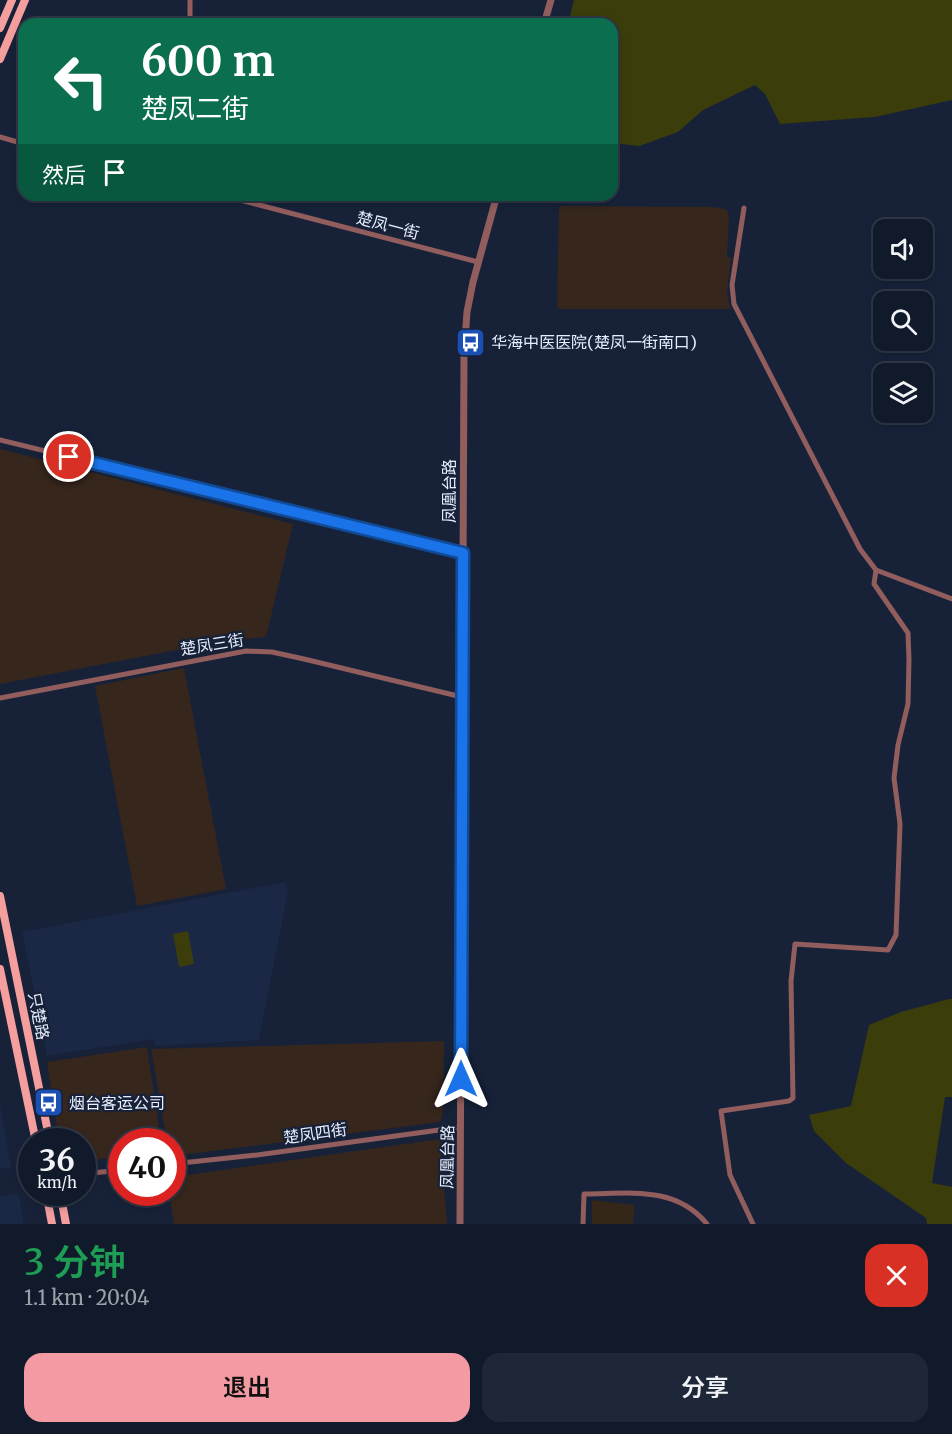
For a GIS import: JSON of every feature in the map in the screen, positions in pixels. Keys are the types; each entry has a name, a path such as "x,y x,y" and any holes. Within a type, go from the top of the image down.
{"main road":[{"path":"0,28 12,0"},
{"path":"0,59 25,0"},
{"name":"只楚路","path":"0,896 47,1128"},
{"name":"只楚路","path":"0,969 33,1128"},
{"path":"49,1206 52,1224"},
{"path":"63,1206 66,1224"}],"street":[{"path":"190,0 190,18"},
{"path":"546,18 551,0"},
{"path":"0,137 18,142"},
{"name":"楚凤一街","path":"244,201 478,262"},
{"name":"凤凰台路","path":"460,1224 464,355 467,312 495,201"},
{"path":"744,208 732,285 734,304 860,549 876,570 952,599"},
{"path":"0,440 463,553"},
{"path":"753,1224 730,1175 721,1111 789,1101 793,1098 791,981 795,944 888,950 896,935 900,824 894,778 898,745 908,704 908,633 873,584 876,570"},
{"name":"楚凤三街","path":"0,698 246,651 272,652 462,697"},
{"name":"楚凤四街","path":"186,1163 461,1127"},
{"path":"583,1224 584,1194 648,1194 672,1198 689,1206 707,1224"}],"shaded area":[{"path":"574,0 952,0 952,100 875,117 780,124 765,94 755,85 703,110 678,132 639,146 618,144 618,18 570,18"},
{"path":"559,206 725,209 729,218 727,257 731,258 727,292 730,309 559,309 557,307"},
{"path":"0,449 293,524 266,637 223,641 0,684"},
{"path":"184,668 226,889 137,906 95,686"},
{"path":"285,882 288,891 259,1040 155,1046 153,1039 47,1056 22,932"},
{"path":"188,931 194,964 179,967 173,934"},
{"path":"952,999 952,1097 945,1097 932,1183 952,1187 952,1224 927,1224 926,1218 846,1163 814,1131 809,1115 851,1106 869,1025 901,1012"},
{"path":"444,1041 443,1113 440,1122 186,1154 186,1128 165,1128 151,1049"},
{"path":"147,1047 159,1128 108,1128 108,1158 96,1160 96,1128 57,1128 47,1062"},
{"path":"0,1103 11,1168 0,1169"},
{"path":"440,1139 447,1224 174,1224 171,1206 186,1206 186,1175"},
{"path":"18,1194 18,1206 21,1206 24,1224 0,1224 0,1196"},
{"path":"592,1200 635,1205 633,1224 592,1224"}],"place":[{"name":"华海中医医院(楚凤一街南口)","path":"470,342"},
{"name":"烟台客运公司","path":"48,1103"}],"route":[{"path":"69,457 463,553 461,1079"}]}
